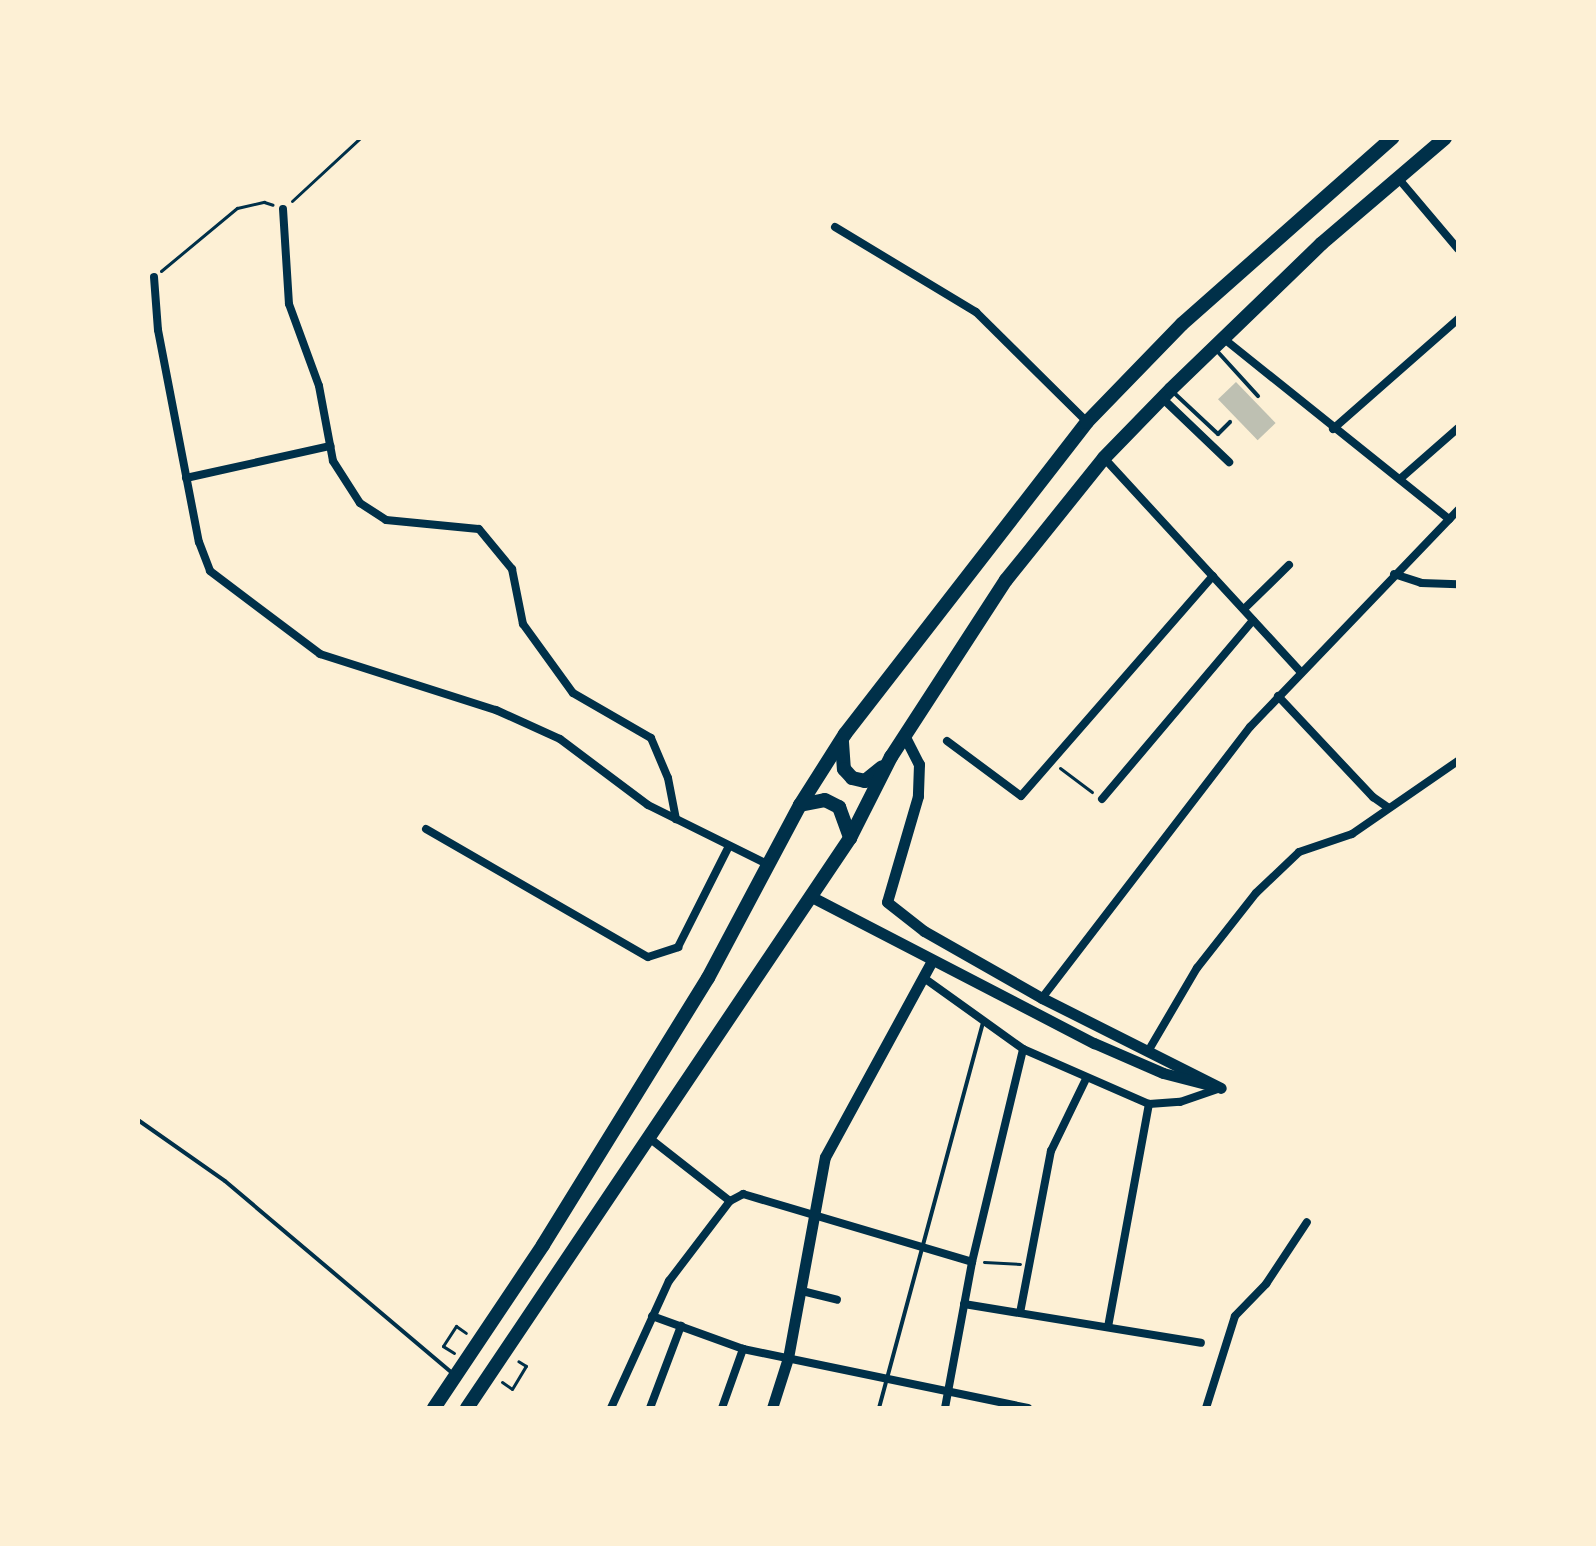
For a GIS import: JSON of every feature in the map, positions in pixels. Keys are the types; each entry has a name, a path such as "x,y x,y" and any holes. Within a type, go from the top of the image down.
{"highway":[{"path":"434,1408 708,978 800,805 843,738 1087,422 1182,324 1392,138"},
{"path":"469,1408 483,1382 567,1266 648,1137 850,838 904,735 1006,580 1104,458 1166,394 1218,343 1445,138"},
{"path":"843,738 844,769 852,778 865,781 875,776 891,757"},
{"path":"800,805 825,800 839,807 850,838"}],"street":[{"path":"1398,178 1458,249"},
{"path":"283,209 289,304 319,386 333,461 360,503 386,520 479,529 512,569 523,624 573,693 651,738 668,778 676,819"},
{"path":"835,227 976,312 1087,422"},
{"path":"154,277 158,330 186,478 199,542 210,571 320,654 496,710 560,739 676,819 767,864"},
{"path":"1333,429 1458,319"},
{"path":"1218,343 1449,519"},
{"path":"1166,394 1229,462"},
{"path":"1400,479 1458,428"},
{"path":"186,478 330,446"},
{"path":"1104,458 1300,671"},
{"path":"1042,998 1180,813 1278,696 1458,510"},
{"path":"1244,609 1289,565"},
{"path":"1394,574 1421,583 1458,584"},
{"path":"947,741 1021,796 1213,576"},
{"path":"1102,799 1253,620"},
{"path":"1278,696 1373,797 1389,808"},
{"path":"904,735 919,764 918,796 887,902 924,931 1042,998 1150,1048 1221,1088"},
{"path":"1150,1048 1197,968 1256,893 1299,852 1352,834 1458,761"},
{"path":"426,829 648,957 678,947 729,846"},
{"path":"810,896 932,961 1163,1073 1221,1088"},
{"path":"772,1408 788,1358 817,1219 825,1157 932,961"},
{"path":"924,978 1023,1049 1149,1104 1180,1102 1221,1088"},
{"path":"945,1408 972,1262 1023,1049"},
{"path":"1020,1313 1051,1151 1086,1079"},
{"path":"1108,1327 1149,1104"},
{"path":"648,1137 730,1201"},
{"path":"611,1408 669,1281 730,1201 743,1194 817,1219 972,1262"},
{"path":"1206,1408 1235,1316 1266,1284 1307,1222"},
{"path":"802,1291 837,1300"},
{"path":"964,1304 1201,1343"},
{"path":"652,1316 743,1349 1028,1408"},
{"path":"650,1408 681,1326"},
{"path":"722,1408 743,1349"}],"lane":[{"path":"1218,343 1258,396"},
{"path":"1166,394 1218,434 1230,422"},
{"path":"879,1408 925,1249 964,1077 983,1022"},
{"path":"138,1120 225,1181 455,1375"}],"path":[{"path":"154,277 237,208 264,202 283,209 360,138"},
{"path":"1051,761 1102,799"},
{"path":"972,1262 1030,1264"},
{"path":"443,1346 456,1326"},
{"path":"512,1389 526,1366"}],"building":[{"path":"1236,382 1276,423 1258,440 1218,399"}]}
